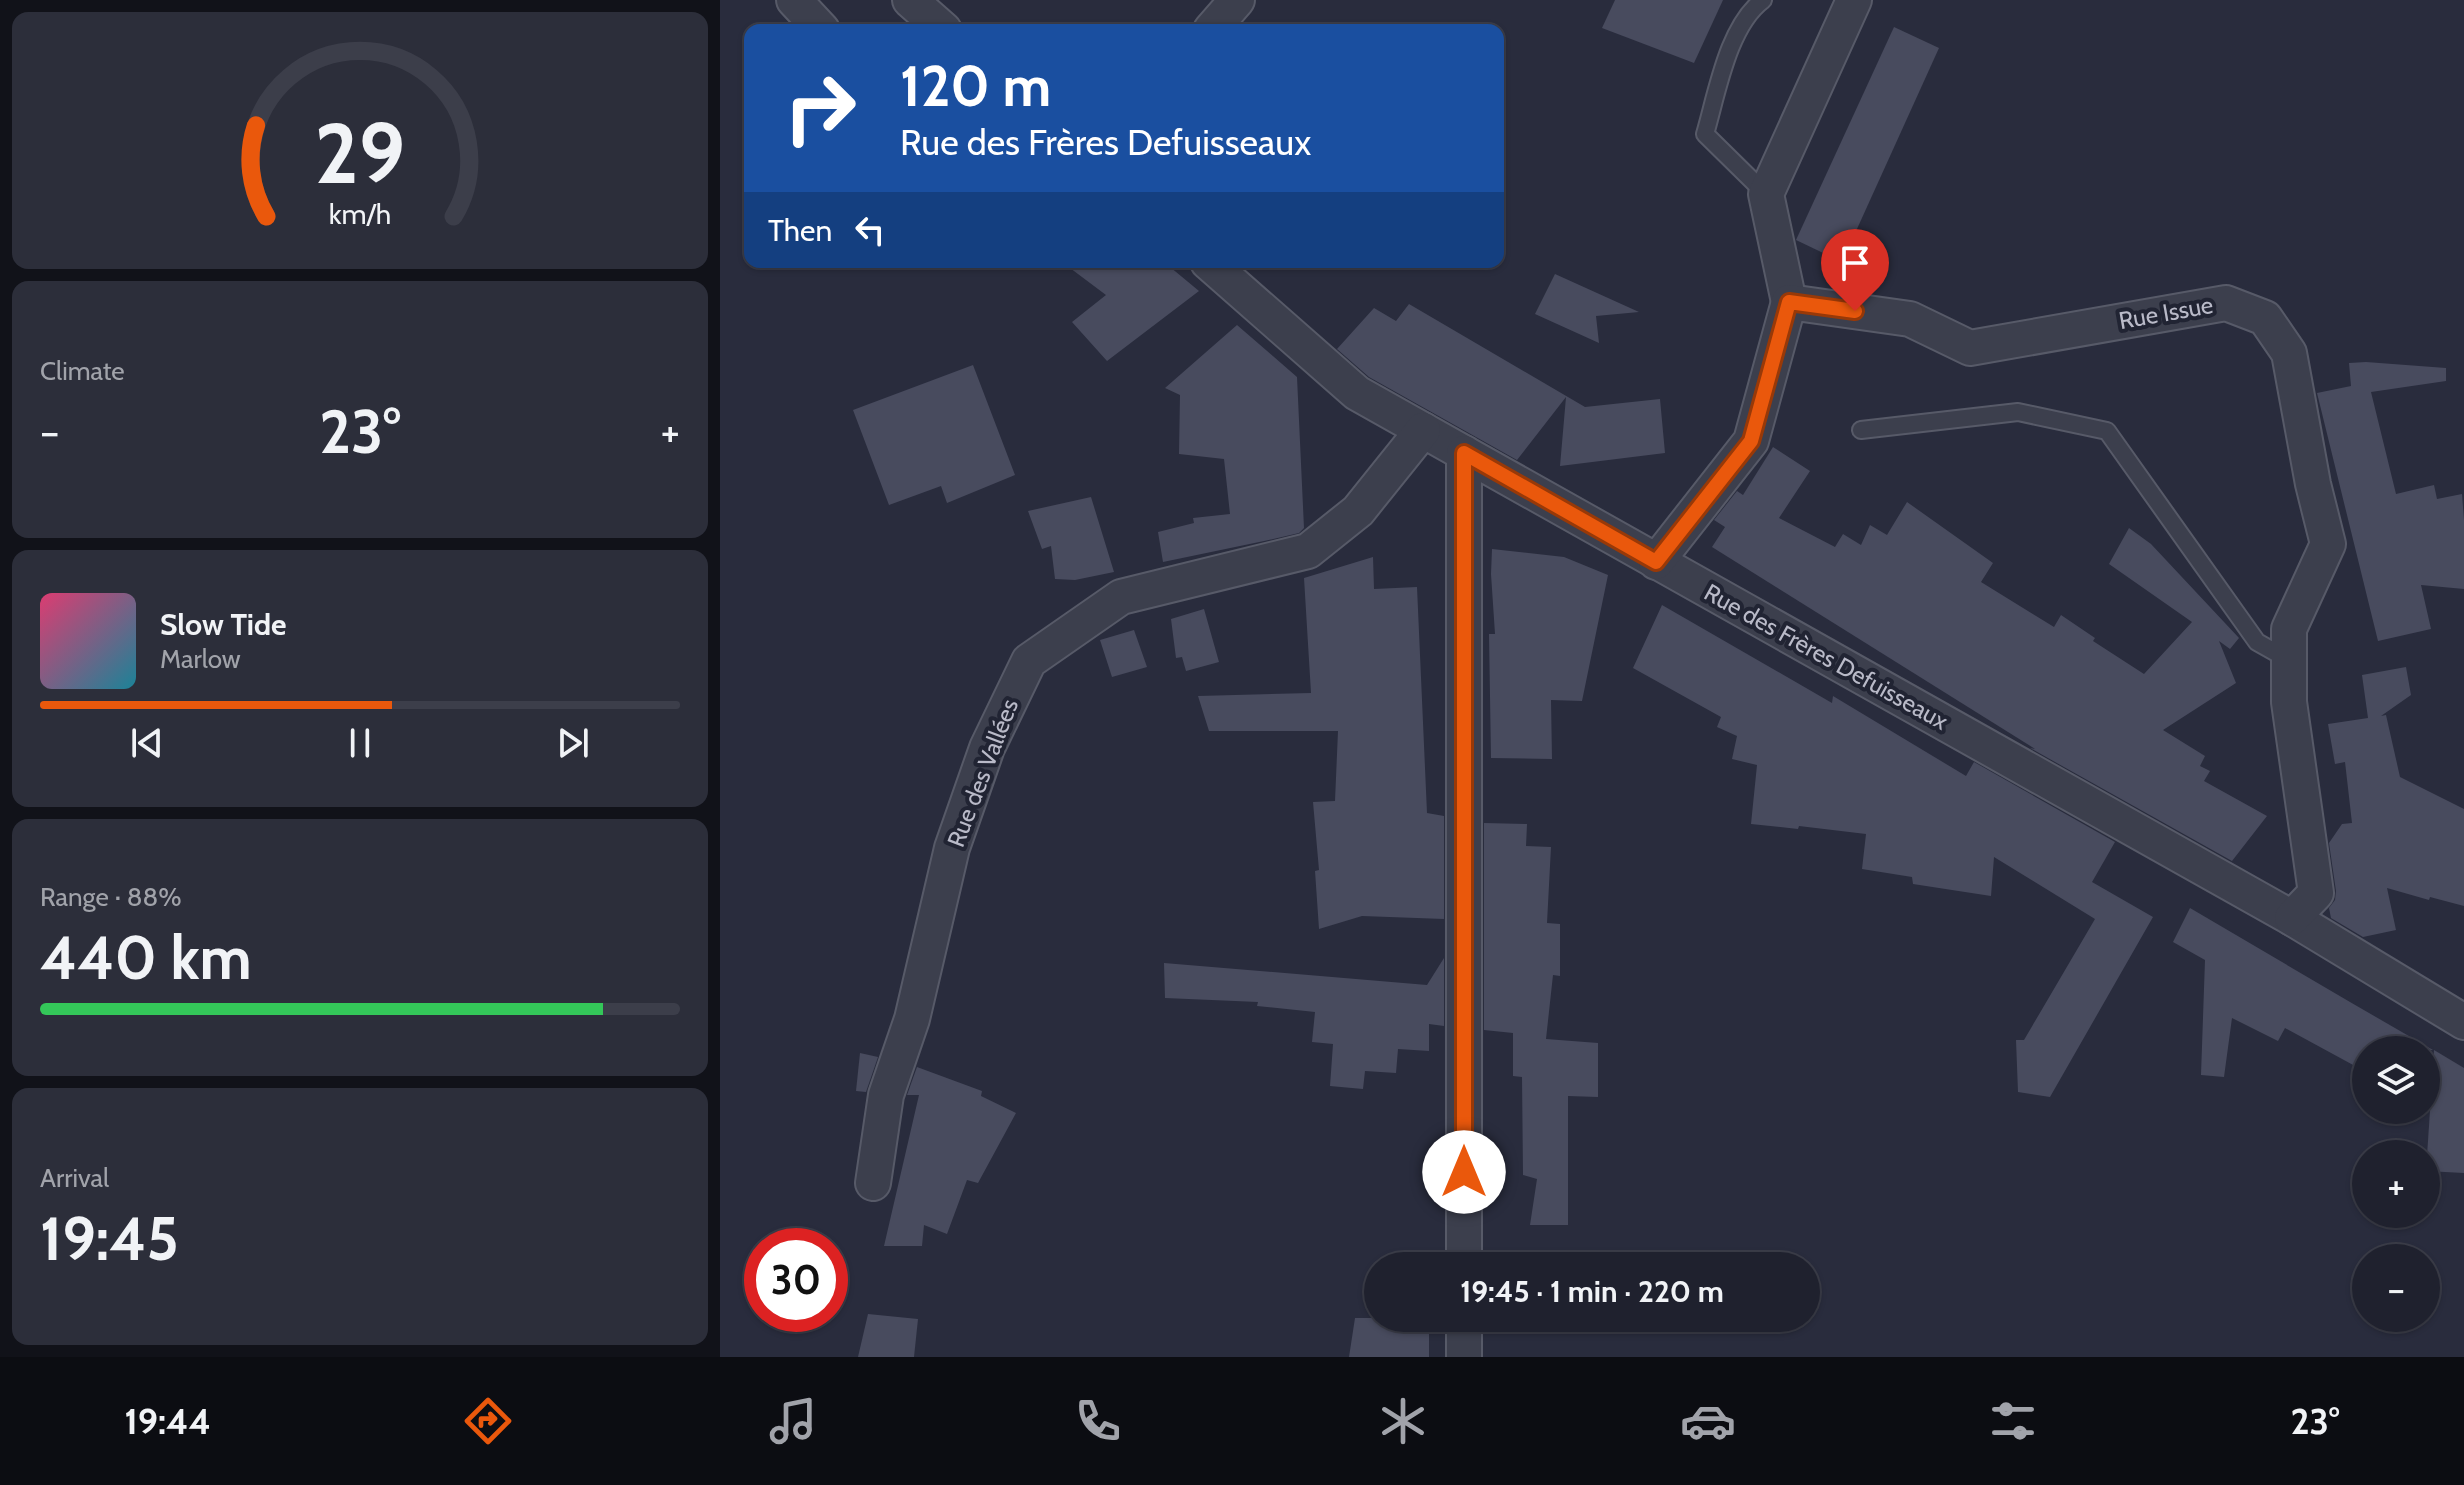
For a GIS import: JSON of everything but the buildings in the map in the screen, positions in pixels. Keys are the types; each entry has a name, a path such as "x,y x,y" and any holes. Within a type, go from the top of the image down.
{"street":[{"path":"794,0 816,24"},
{"path":"910,0 937,24"},
{"path":"1216,24 1237,0"},
{"path":"1656,562 1751,441 1789,302 1766,194 1854,0"},
{"name":"Rue des Frères Defuisseaux","path":"1215,268 1357,393 2292,918 2464,1022"},
{"name":"Rue Issue","path":"1789,302 1910,319 1970,348 2226,303 2265,318 2289,353 2313,484 2328,544 2289,629 2289,702 2316,893 2292,918"},
{"name":"Rue des Vallées","path":"873,1183 886,1095 924,974 952,848 987,748 1029,661 1121,597 1308,551 1358,511 1423,430"},
{"path":"1464,453 1464,1252"},
{"path":"1464,1332 1464,1357"}],"lane":[{"path":"1763,0 1755,6 1733,39 1705,134 1766,194"},
{"path":"1861,430 2018,412 2107,431 2257,642 2289,660"}],"route":[{"path":"1464,1172 1464,453 1656,562 1751,441 1789,302 1855,311"}]}
